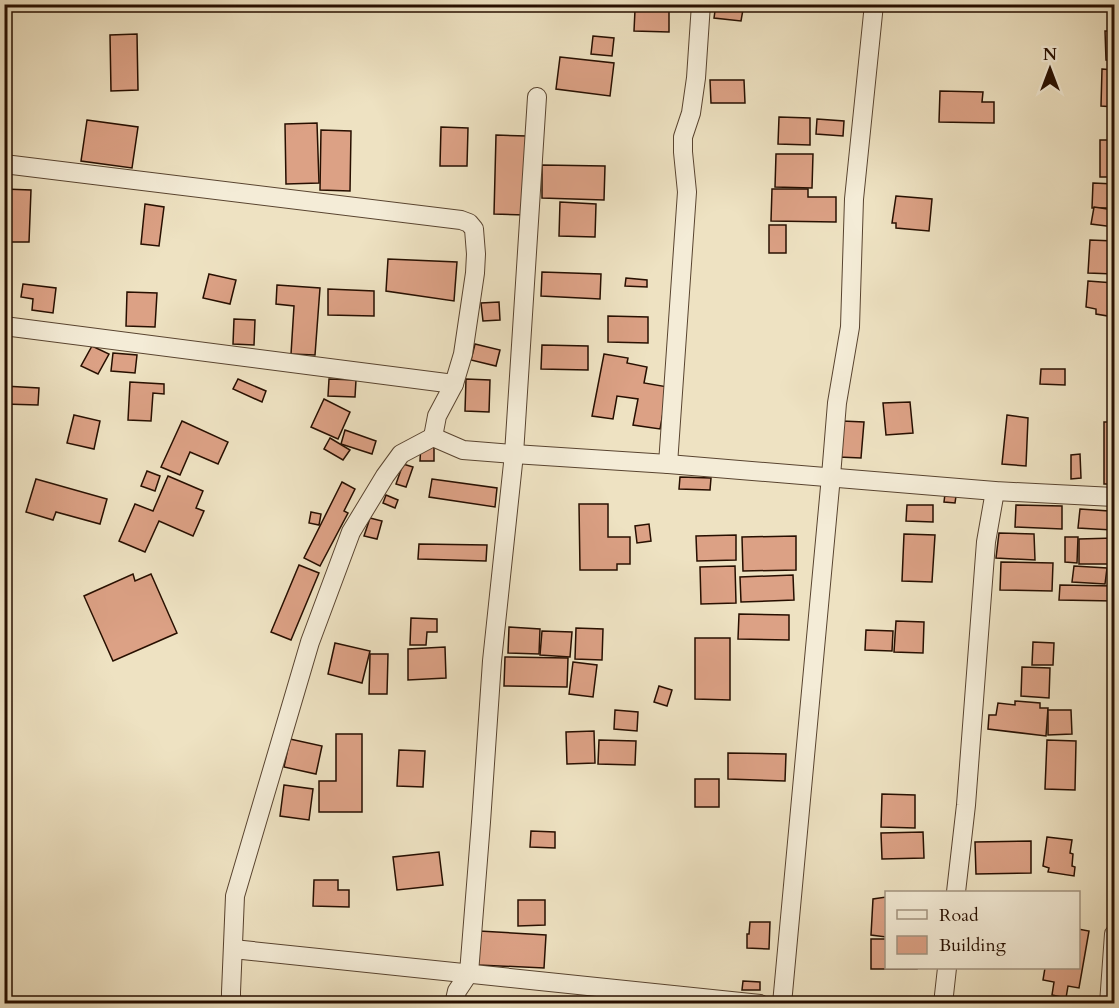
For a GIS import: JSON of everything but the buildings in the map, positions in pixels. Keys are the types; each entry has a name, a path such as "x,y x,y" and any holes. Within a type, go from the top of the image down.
{"street":[{"path":"668,464 687,192 682,152 683,137 691,113 696,78 701,4"},
{"path":"782,1004 837,403 850,327 854,199 874,4"},
{"path":"454,1004 457,991 469,973 492,661 514,454 537,97"},
{"path":"4,164 449,218 469,223 474,229 475,273 463,354 454,384 438,416 433,437 401,454 351,532 310,642 236,896 231,1004"},
{"path":"4,326 454,384"},
{"path":"433,437 463,450 831,476 995,491 1114,497"},
{"path":"956,891 967,793 986,542 995,491"},
{"path":"1109,1004 1114,934"},
{"path":"233,949 469,973 625,996 760,1004"},
{"path":"944,1004 947,969"}]}
